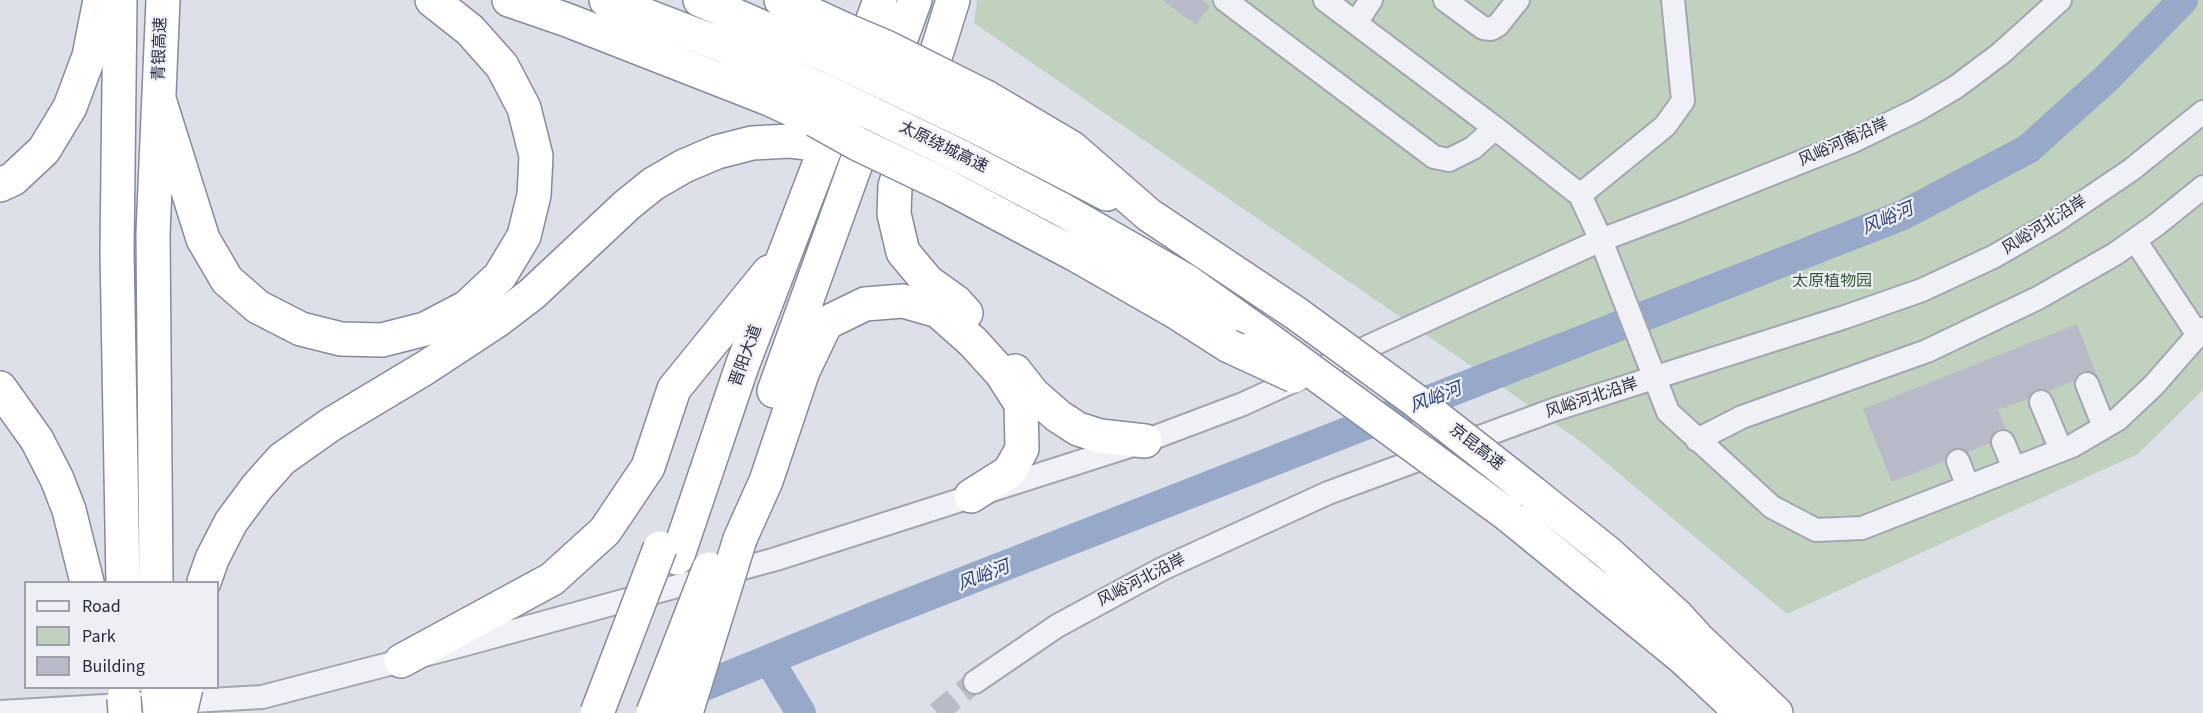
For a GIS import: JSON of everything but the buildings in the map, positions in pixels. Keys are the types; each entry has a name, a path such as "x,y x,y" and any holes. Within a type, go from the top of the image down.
{"highway":[{"path":"0,186 13,179 44,150 70,107 89,56 100,0"},
{"path":"120,0 117,252 123,581"},
{"name":"青银高速","path":"156,581 153,234 163,0"},
{"path":"159,99 203,239 227,280 258,307 301,329 341,339 382,340 425,329 466,307 500,276 524,236 534,195 536,156 524,108 502,66 470,30 432,0"},
{"path":"508,0 567,20 815,118 858,144 946,186 1076,255 1179,314 1229,346 1353,402 1508,515 1682,657 1742,713"},
{"name":"太原绕城高速","path":"606,0 722,45 815,118 960,156 1061,209 1185,280 1353,402"},
{"name":"太原绕城高速","path":"700,0 851,22 981,111 1149,215"},
{"path":"781,0 851,22 981,111"},
{"path":"686,713 742,491 790,343 915,0"},
{"path":"953,0 895,186 894,214 903,252 928,282 956,302 989,338 1033,394 1058,416 1078,429 1101,436 1145,441"},
{"name":"晋阳大道","path":"618,713 668,553 720,432 742,366 788,249 851,22"},
{"path":"204,581 212,559 231,522 257,487 282,459 330,425 498,321 532,294 627,205 653,184 684,166 717,152 752,143 790,141 815,118"},
{"name":"京昆高速","path":"1149,215 1297,314 1416,401 1533,493 1608,553 1676,615 1776,713"},
{"path":"402,661 552,579 605,531 648,467 674,389 788,249"},
{"path":"653,713 728,543 766,481 803,371 826,324 866,304 903,301 938,311 973,342 1002,374 1021,404 1022,449 1009,472 971,496"},
{"path":"0,388 37,440 57,479 69,510 87,581"},
{"path":"597,713 668,553"}],"street":[{"path":"1225,0 1434,157 1449,160 1473,148 1495,128"},
{"path":"1325,0 1580,195 1604,246 1668,412 1772,507 1816,530 1862,528 2061,450 2118,419 2154,385 2200,332 2135,240"},
{"path":"1356,23 1371,0"},
{"path":"1445,0 1484,27 1491,29 1498,25 1518,0"},
{"path":"1580,195 1665,126 1683,101 1673,0"},
{"name":"风峪河南沿岸","path":"0,712 262,697 776,559 1145,441 1243,404 1604,246 1851,142 1917,110 1956,87 2000,54 2060,0"},
{"name":"风峪河北沿岸","path":"975,682 1057,626 1152,574 1328,494 1556,410 1922,290 1993,257 2054,222 2131,170 2203,112"},
{"path":"1697,440 1742,417 1937,346 2038,298 2115,254 2203,187"},
{"path":"2087,384 2104,427"},
{"path":"2041,402 2061,450"},
{"path":"2003,442 2014,468"},
{"path":"1958,461 1968,487"}],"green space":[{"name":"太原植物园","path":"977,0 2203,0 2203,390 2138,454 1787,614 1580,441 974,23"}],"waterway":[{"name":"风峪河","path":"677,697 876,616 1903,215 2028,149 2107,78 2183,0"},
{"path":"769,660 801,713"}],"tunnel":[{"path":"937,713 975,682"}]}
